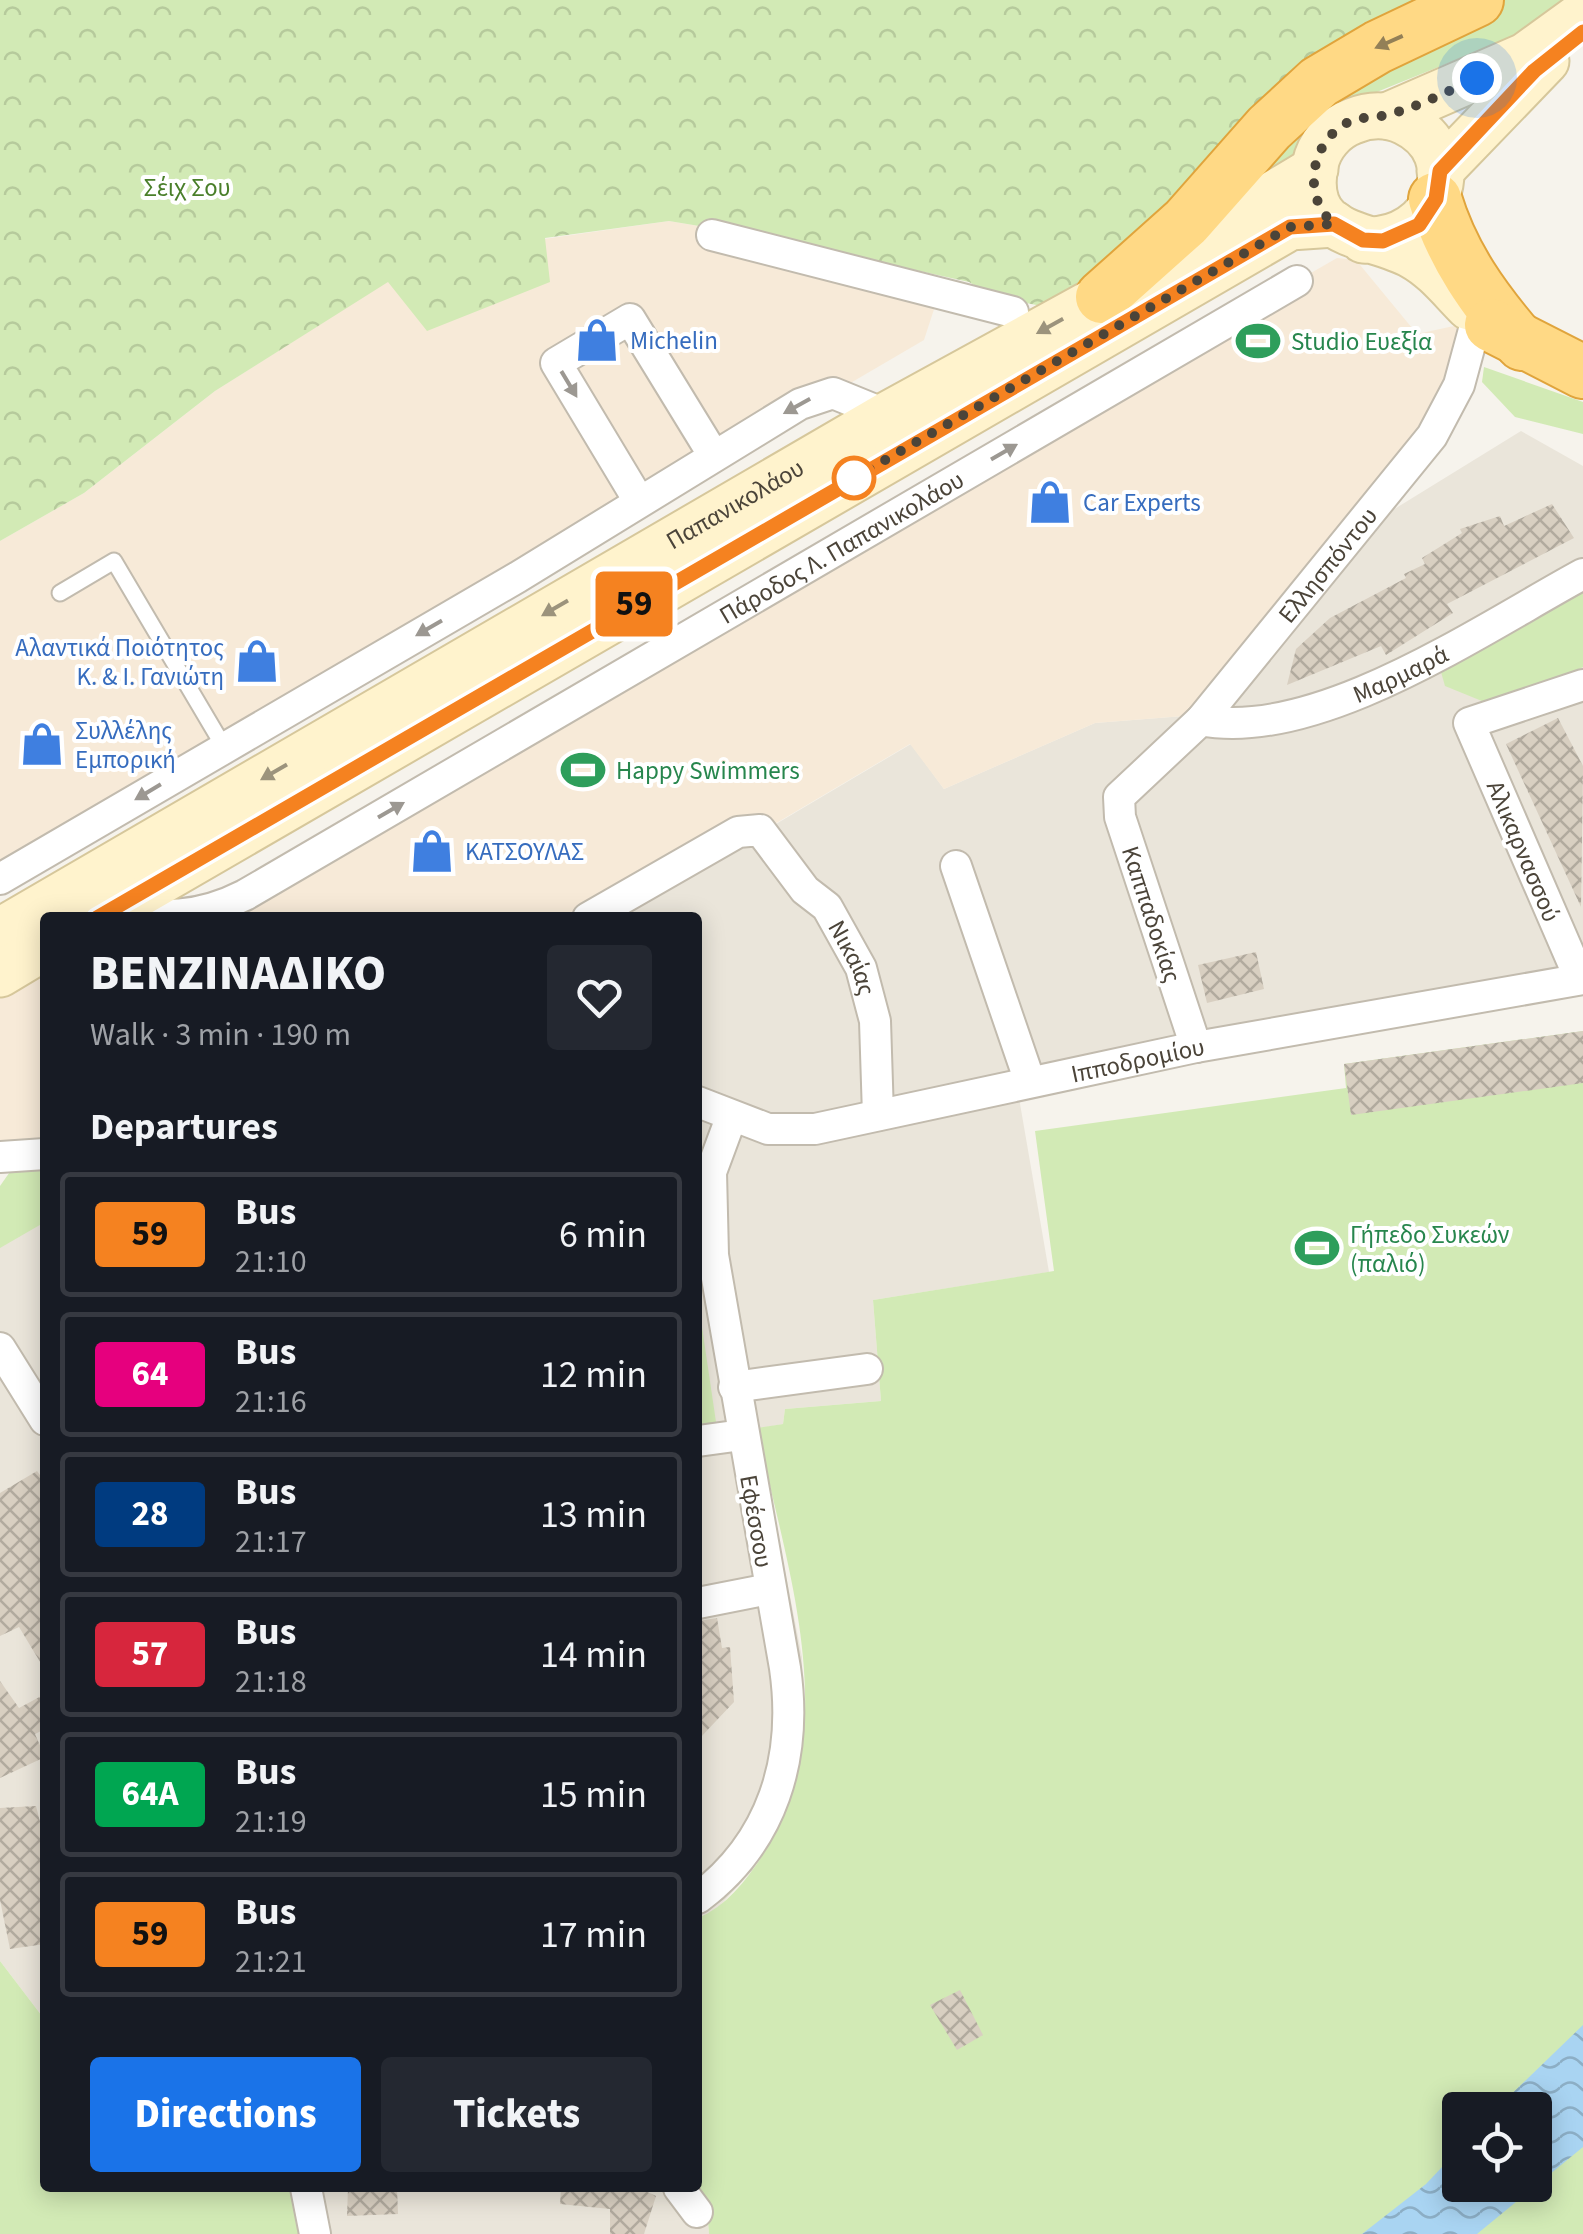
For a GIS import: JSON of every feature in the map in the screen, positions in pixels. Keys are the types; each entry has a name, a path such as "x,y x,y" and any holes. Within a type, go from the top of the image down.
{"highway":[{"path":"1102,297 1186,222 1269,128 1320,82 1378,47 1477,0"},
{"path":"1438,185 1448,240 1490,307 1522,344"},
{"path":"1473,311 1522,344 1583,372"}],"main road":[{"path":"1473,311 1412,255 1348,232 1316,198 1315,169 1328,138 1345,124 1365,116 1387,116 1524,56 1583,14"},
{"path":"1348,232 1402,236 1419,225 1438,185 1534,71 1583,32"},
{"path":"1387,116 1423,135 1438,185"},
{"name":"Παπανικολάου","path":"0,931 887,415 1102,297 1315,169"},
{"name":"Παπανικολάου","path":"107,912 1290,227 1348,232"},
{"path":"0,974 40,950"}],"street":[{"path":"712,234 1013,312"},
{"name":"Πάροδος Λ. Παπανικολάου","path":"204,912 245,895 1297,281"},
{"name":"Ελλησπόντου","path":"1129,784 1201,720 1432,436 1459,385 1473,311"},
{"path":"638,501 556,362 630,319 714,456"},
{"path":"0,878 822,395 850,397 887,415"},
{"name":"Μαρμαρά","path":"1201,720 1268,720 1332,704 1583,574"},
{"name":"Αλικαρνασσού","path":"1582,979 1469,723 1583,685"},
{"name":"Καππαδοκίας","path":"1129,784 1120,797 1120,817 1196,1047"},
{"name":"Νικαίας","path":"598,912 738,832 760,830 805,890 827,908 866,980 876,1020 878,1116"},
{"path":"956,866 1030,1082"},
{"name":"Ιπποδρομίου","path":"702,1104 768,1129 815,1129 1196,1047 1582,979"},
{"name":"Εφέσσου","path":"702,1894 728,1870 758,1832 785,1769 790,1707 734,1387 705,1256 712,1172 731,1118"},
{"path":"0,1348 40,1412"},
{"path":"734,1387 867,1369"},
{"path":"702,1440 742,1435"},
{"path":"702,1602 770,1588"},
{"path":"307,2192 315,2234"},
{"path":"682,2192 698,2212"}],"lane":[{"path":"60,592 114,562 224,747"}],"shaded area":[{"path":"669,221 771,238 938,297 924,340 0,881 0,541 84,493 215,391 388,281 544,239"},
{"path":"1337,258 1356,260 1417,334 1463,324 1441,411 1184,716 1095,723 944,789 910,744 625,912 198,912"},
{"path":"1521,431 1583,466 1583,968 1014,1069 1049,1272 873,1300 881,1401 785,1409 783,1424 757,1429 802,1657 804,1748 795,1795 775,1837 752,1871 715,1911 702,1916 702,912 627,912 911,744 944,789 1095,723 1184,716 1375,521"},
{"path":"40,955 40,1158 0,1162 0,979"},
{"path":"40,1217 40,2013 0,1961 0,1237"},
{"path":"292,2192 693,2192 707,2208 709,2234 299,2234"}],"green space":[{"name":"Σέιχ Σου","path":"0,0 1440,0 1142,243 1047,307 1026,303 1009,306 969,282 771,238 669,221 545,238 550,282 427,331 388,282 215,391 84,493 0,541"},
{"path":"1503,0 1575,0 1537,27 1362,98 1322,138 1216,208 1282,136"},
{"path":"1484,367 1583,402 1583,434 1515,417 1482,382"},
{"path":"1583,580 1583,667 1499,708 1445,686 1437,658"},
{"path":"1583,1031 1583,2234 709,2234 707,2208 693,2192 702,2192 702,1916 742,1884 762,1856 787,1807 801,1755 805,1701 793,1590 757,1428 783,1424 785,1409 881,1401 873,1300 1054,1271 1035,1131 1346,1088 1344,1064"},
{"path":"40,1158 40,1225 0,1248 0,1186 19,1159"},
{"path":"702,1327 716,1422 702,1424"},
{"path":"0,1961 40,2013 40,2192 292,2192 299,2234 0,2234"}],"water":[{"path":"1583,2025 1583,2147 1552,2172 1552,2092 1514,2092"},
{"path":"1442,2167 1442,2202 1516,2202 1477,2234 1362,2234"}],"building":[{"path":"1552,504 1574,538 1447,604 1453,613 1386,655 1381,646 1287,685 1296,649 1330,618 1406,578 1404,574 1425,564 1422,558 1462,533 1460,529 1500,516 1504,526"},
{"path":"1558,718 1583,766 1581,907 1506,744"},
{"path":"1256,952 1264,989 1207,1003 1198,965"},
{"path":"1583,1031 1583,1083 1351,1115 1344,1064"},
{"path":"37,1471 40,1475 40,1662 19,1627 0,1636 0,1493"},
{"path":"717,1618 722,1648 730,1647 734,1702 702,1736 702,1620"},
{"path":"0,1681 19,1708 40,1697 40,1732 35,1734 40,1759 0,1778"},
{"path":"36,1806 40,1822 40,1945 10,1949 0,1900 0,1808"},
{"path":"960,1990 983,2035 957,2050 930,2005"},
{"path":"348,2192 397,2192 398,2214 347,2216"},
{"path":"561,2192 648,2192 656,2196 644,2234 610,2234 610,2209 560,2204"}],"bus line":[{"name":"59","path":"107,912 1290,227 1319,222 1334,224 1363,240 1383,241 1402,236 1432,210 1440,171 1534,71 1583,32"}],"place":[{"name":"Michelin","path":"597,340"},
{"name":"Studio Ευεξία","path":"1258,341"},
{"name":"Car Experts","path":"1050,502"},
{"name":"Αλαντικά Ποιότητος Κ. & Ι. Γανιώτη","path":"257,661"},
{"name":"Συλλέλης Εμπορική","path":"42,744"},
{"name":"Happy Swimmers","path":"583,770"},
{"name":"ΚΑΤΣΟΥΛΑΣ","path":"432,851"},
{"name":"Γήπεδο Συκεών (παλιό)","path":"1317,1248"}],"route":[{"path":"854,478 1290,227 1319,222 1334,224 1316,198 1313,178 1317,156 1328,138 1345,124 1365,116 1387,116 1477,78"}]}
